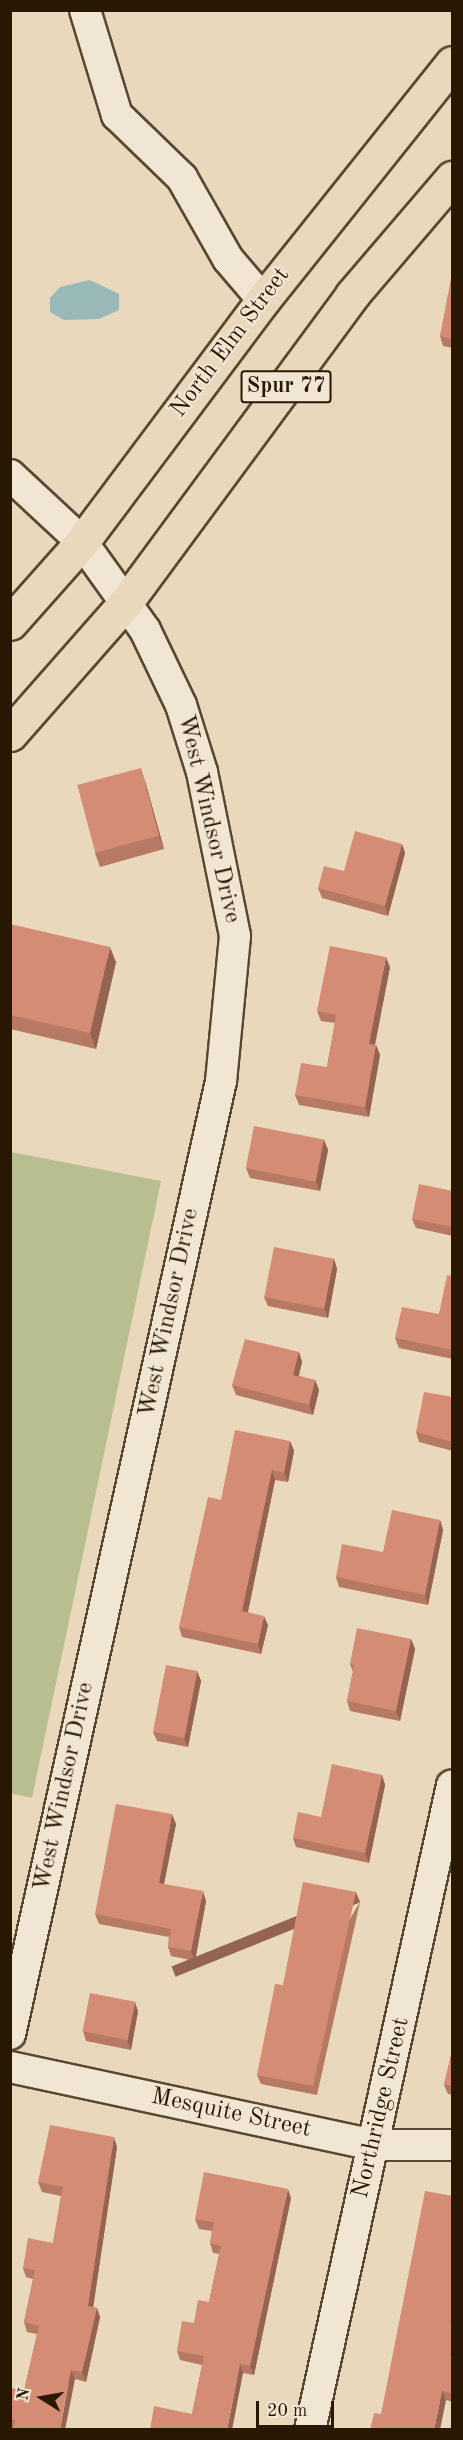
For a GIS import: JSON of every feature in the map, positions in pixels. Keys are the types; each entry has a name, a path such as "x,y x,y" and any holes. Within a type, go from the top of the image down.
{"main road":[{"name":"North Elm Street","path":"10,623 82,542 263,300 453,63"},
{"name":"Spur 77","path":"10,734 126,602 352,295 453,178"}],"street":[{"path":"85,10 117,115 182,178 228,259 263,300"},
{"name":"West Windsor Drive","path":"10,475 82,542 126,602 181,705 202,772 235,936 233,1001 221,1081 10,2034"},
{"name":"Northridge Street","path":"310,2430 453,1785"},
{"name":"Mesquite Street","path":"10,2067 374,2145 453,2145"}],"green space":[{"path":"11,1152 161,1181 32,1798 10,1793"}],"water":[{"path":"90,280 119,294 119,310 99,319 64,320 50,312 50,298 60,287"}],"building":[{"path":"451,278 453,278 453,339 440,336"},
{"path":"141,768 159,836 95,853 77,785"},
{"path":"355,831 402,844 385,906 318,888 324,866 344,871"},
{"path":"10,924 110,947 90,1033 10,1015"},
{"path":"330,946 386,957 369,1044 376,1045 365,1107 295,1095 301,1063 327,1067 336,1015 317,1011"},
{"path":"254,1126 324,1140 315,1182 246,1168"},
{"path":"419,1184 453,1191 453,1227 412,1219"},
{"path":"274,1247 334,1259 324,1309 264,1297"},
{"path":"447,1275 453,1276 453,1350 395,1338 402,1307 439,1314"},
{"path":"245,1339 299,1352 293,1375 315,1380 309,1405 232,1385"},
{"path":"424,1392 453,1397 453,1442 416,1432"},
{"path":"235,1430 290,1441 284,1473 272,1470 242,1611 264,1616 258,1644 179,1627 208,1497 221,1500"},
{"path":"392,1510 440,1520 425,1595 336,1577 342,1544 383,1552"},
{"path":"357,1628 411,1639 396,1711 347,1701 354,1665 350,1664"},
{"path":"166,1665 197,1671 184,1738 153,1732"},
{"path":"332,1764 382,1775 365,1853 293,1838 298,1812 321,1817"},
{"path":"116,1804 172,1814 159,1883 203,1891 191,1951 168,1947 171,1929 95,1914"},
{"path":"303,1882 356,1892 313,2086 257,2075 275,1984 283,1985"},
{"path":"90,1993 135,2002 128,2040 83,2031"},
{"path":"453,2047 453,2086 444,2085"},
{"path":"50,2125 114,2137 88,2306 97,2308 82,2372 71,2370 60,2430 13,2430 15,2420 10,2419 10,2388 24,2391 39,2326 24,2322 35,2270 23,2268 28,2238 53,2243 63,2187 38,2182"},
{"path":"204,2172 288,2189 250,2366 240,2364 227,2430 150,2430 154,2406 192,2414 204,2356 177,2351 182,2321 194,2323 198,2300 209,2302 221,2246 210,2243 214,2222 195,2219"},
{"path":"425,2191 453,2196 453,2312 450,2324 453,2324 453,2343 450,2355 453,2356 453,2393 442,2391 434,2430 370,2430 374,2413 381,2414"}]}
